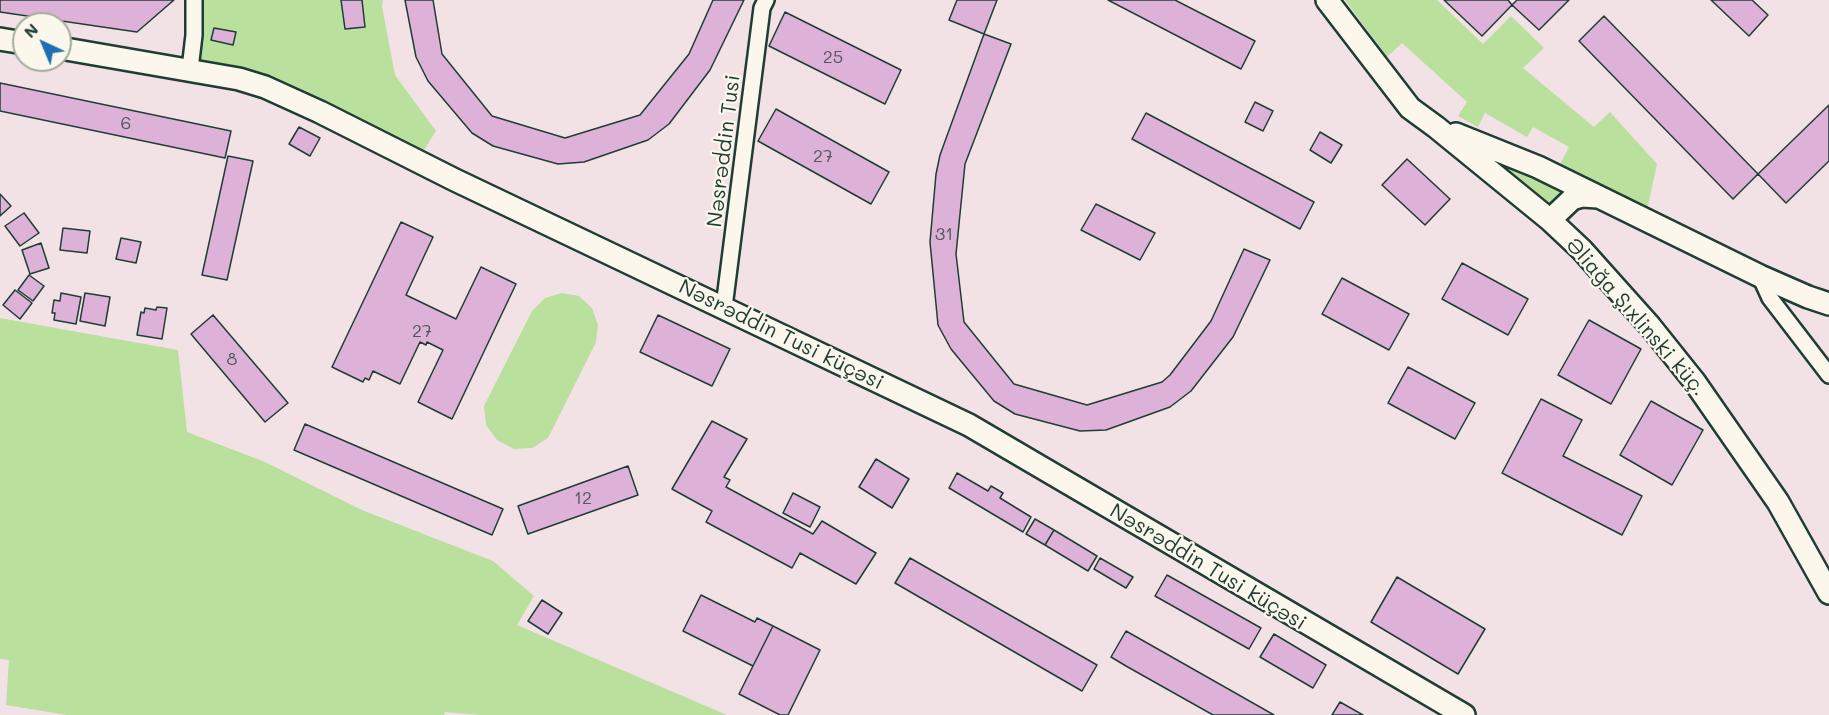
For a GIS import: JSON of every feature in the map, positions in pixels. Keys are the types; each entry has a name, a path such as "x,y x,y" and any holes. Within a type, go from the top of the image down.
{"main road":[{"name":"Əliağa Şıxlinski küç.","path":"1327,0 1396,94 1410,108 1436,126 1550,220 1599,268 1694,381 1778,502 1829,593"},
{"name":"Nəsrəddin Tusi küçəsi","path":"72,50 238,79 282,95 969,425 1464,715"},
{"path":"1436,126 1516,158 1761,276 1808,297 1829,303"},
{"path":"1550,220 1572,199 1582,196 1601,198"}],"street":[{"path":"190,69 194,35 194,0"},
{"name":"Nəsrəddin Tusi","path":"724,307 762,8 766,0"},
{"path":"1761,276 1762,285 1770,298 1829,375"}],"green space":[{"path":"194,0 383,0 382,6 395,75 436,131 417,161 343,123 190,69"},
{"path":"1345,0 1437,0 1483,44 1511,16 1544,48 1523,68 1594,127 1610,112 1657,164 1647,210 1559,166 1569,147 1533,127 1527,137 1485,113 1478,127 1458,116 1467,102 1402,43 1387,57"},
{"path":"1478,151 1570,189 1546,208"},
{"path":"562,293 579,296 592,308 598,325 596,342 548,438 532,448 514,449 497,440 486,425 484,406 532,311 545,298"},
{"path":"0,318 178,350 187,432 265,462 362,510 493,561 534,596 517,625 727,715 481,715 445,712 444,715 67,715 6,705 9,660 0,659"}],"building":[{"path":"0,0 174,0 137,32 72,23 72,12 0,12"},
{"path":"341,0 362,0 365,27 345,29"},
{"path":"405,0 433,0 442,54 492,116 565,138 640,115 689,54 713,0 744,0 710,70 669,124 648,140 584,162 558,164 493,146 472,133 428,81 416,57"},
{"path":"957,0 997,0 984,34 949,20"},
{"path":"1108,0 1175,0 1255,41 1241,69"},
{"path":"1444,0 1508,0 1512,5 1482,36"},
{"path":"1517,0 1569,0 1539,30 1512,5"},
{"path":"1711,0 1752,0 1768,15 1749,36"},
{"path":"785,12 901,70 885,104 769,46"},
{"path":"1604,16 1758,174 1733,199 1579,41"},
{"path":"214,28 236,32 233,45 211,40"},
{"path":"984,34 1011,44 965,164 956,254 964,322 1014,384 1087,405 1162,382 1170,375 1211,321 1244,249 1270,260 1233,337 1191,391 1170,407 1106,430 1080,431 1015,414 994,401 951,349 938,325 930,242 936,174 940,155"},
{"path":"0,83 231,131 225,158 0,111"},
{"path":"1255,102 1273,111 1263,131 1245,122"},
{"path":"1829,105 1829,161 1786,203 1758,174"},
{"path":"776,109 889,172 871,204 758,141"},
{"path":"1146,113 1314,202 1300,229 1132,139"},
{"path":"299,127 320,138 310,156 289,144"},
{"path":"1320,132 1342,145 1331,163 1310,150"},
{"path":"228,156 253,161 227,280 202,275"},
{"path":"1407,159 1450,199 1425,225 1382,185"},
{"path":"0,194 11,206 0,216"},
{"path":"1096,204 1155,233 1140,260 1081,230"},
{"path":"24,213 39,233 20,246 5,226"},
{"path":"401,222 433,237 406,295 456,319 481,267 516,284 452,419 418,402 443,350 427,342 426,345 420,342 400,384 373,371 369,380 365,378 363,382 332,367"},
{"path":"63,228 90,231 87,253 60,250"},
{"path":"121,238 141,242 136,263 116,259"},
{"path":"41,243 49,268 30,274 22,250"},
{"path":"1462,263 1528,299 1508,335 1442,299"},
{"path":"29,275 44,286 33,301 18,290"},
{"path":"1342,278 1409,314 1389,350 1322,314"},
{"path":"15,290 32,303 20,319 3,305"},
{"path":"61,293 81,297 76,324 54,320 55,313 52,313 54,300 60,301"},
{"path":"85,293 110,297 105,326 80,321"},
{"path":"157,307 167,308 162,339 137,335 141,312 144,313 145,308 156,310"},
{"path":"213,315 288,403 265,422 191,334"},
{"path":"658,315 730,349 712,386 640,352"},
{"path":"1589,320 1641,349 1611,404 1558,375"},
{"path":"1408,367 1475,403 1455,439 1388,403"},
{"path":"1541,399 1582,420 1563,456 1642,496 1622,535 1502,473"},
{"path":"1651,401 1703,430 1672,485 1620,455"},
{"path":"712,421 747,439 724,477 730,480 726,487 813,534 822,521 876,553 856,584 800,553 792,568 706,522 712,511 672,489"},
{"path":"305,424 503,509 492,535 294,450"},
{"path":"876,459 909,479 892,508 859,487"},
{"path":"628,466 638,495 528,534 518,506"},
{"path":"957,473 988,491 991,486 1003,493 1000,498 1031,517 1023,532 949,488"},
{"path":"793,493 820,507 810,527 783,513"},
{"path":"1035,519 1054,530 1045,545 1026,534"},
{"path":"1054,530 1097,556 1088,571 1045,545"},
{"path":"910,558 1097,665 1082,691 895,583"},
{"path":"1100,558 1133,577 1126,588 1094,569"},
{"path":"1167,575 1261,628 1249,649 1155,596"},
{"path":"1397,577 1485,629 1458,674 1371,622"},
{"path":"701,595 755,622 757,618 773,626 753,666 683,631"},
{"path":"542,600 562,613 548,634 528,621"},
{"path":"773,626 820,650 788,715 780,715 739,694"},
{"path":"1126,631 1274,715 1213,715 1126,666 1111,657"},
{"path":"1274,634 1326,665 1313,688 1260,657"},
{"path":"1340,702 1363,715 1332,715"}]}
